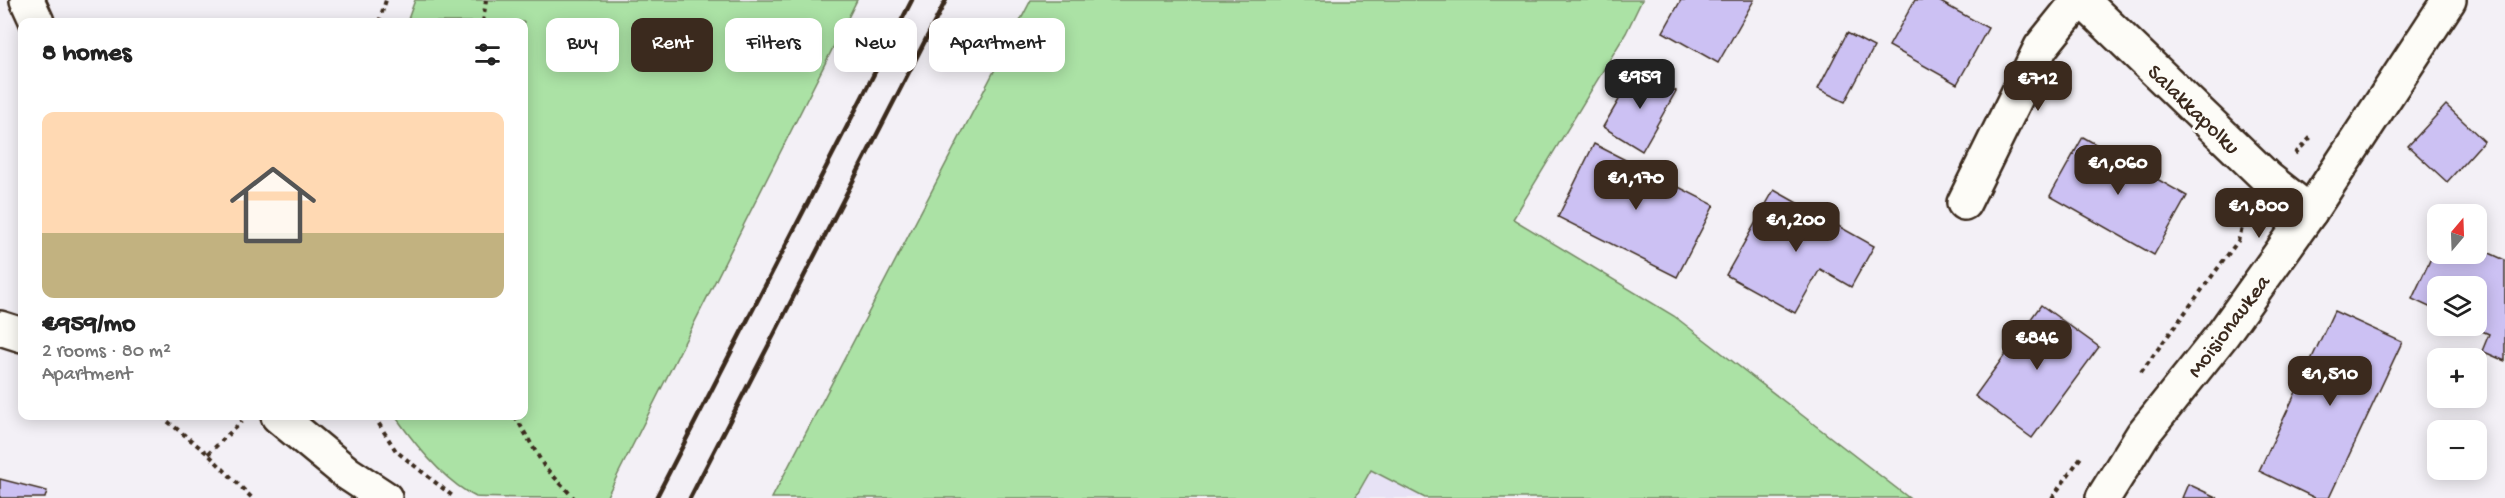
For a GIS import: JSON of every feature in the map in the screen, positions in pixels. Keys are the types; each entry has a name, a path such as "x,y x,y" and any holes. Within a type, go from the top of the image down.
{"street":[{"path":"27,0 35,18"},
{"path":"1964,203 2042,47 2081,0"},
{"name":"Salakkapolku","path":"2081,0 2267,178 2310,212"},
{"name":"Moisionaukea","path":"2103,498 2143,434 2223,334 2310,212 2449,0"},
{"path":"0,328 18,334"},
{"path":"283,420 347,473 385,498"}],"path":[{"path":"380,18 386,0"},
{"path":"484,18 486,0"},
{"path":"2138,377 2238,241 2249,206 2267,178 2299,151 2318,129"},
{"path":"166,420 208,454 252,498"},
{"path":"208,454 244,420"},
{"path":"377,420 396,451 455,498"},
{"path":"517,420 544,466 574,498"},
{"path":"2052,498 2085,451"}],"shaded area":[{"path":"1371,470 1425,498 1355,498"}],"green space":[{"path":"415,0 857,0 848,18 834,18 834,46 822,69 822,18 725,18 725,72 821,72 606,498 476,497 442,472 421,450 398,420 528,420 528,18 408,18"},
{"path":"1031,0 1642,0 1626,33 1513,219 1674,316 1909,498 1425,498 1371,470 1355,498 772,498 994,72 1065,72 1065,18 1022,18"}],"building":[{"path":"1681,0 1754,0 1718,63 1663,32"},
{"path":"1915,0 1937,0 1988,28 1957,84 1889,46"},
{"path":"1847,33 1874,47 1845,102 1818,89"},
{"path":"1637,69 1676,91 1642,151 1603,127"},
{"path":"2446,105 2484,141 2447,182 2408,146"},
{"path":"2083,137 2187,196 2154,255 2050,196"},
{"path":"1594,144 1714,205 1677,277 1558,217"},
{"path":"1774,190 1874,246 1851,287 1820,269 1795,313 1726,275"},
{"path":"2487,252 2505,260 2505,361 2487,353 2487,348 2483,348 2489,334 2487,333 2487,276 2427,276 2427,306 2412,299 2428,264 2487,264"},
{"path":"2041,305 2099,347 2032,438 1975,396"},
{"path":"2334,311 2402,342 2329,498 2315,498 2259,471"},
{"path":"0,479 47,491 45,498 0,498"},
{"path":"2188,484 2218,498 2182,498"}],"railway":[{"path":"656,498 912,0"},
{"path":"690,498 946,0"}]}
